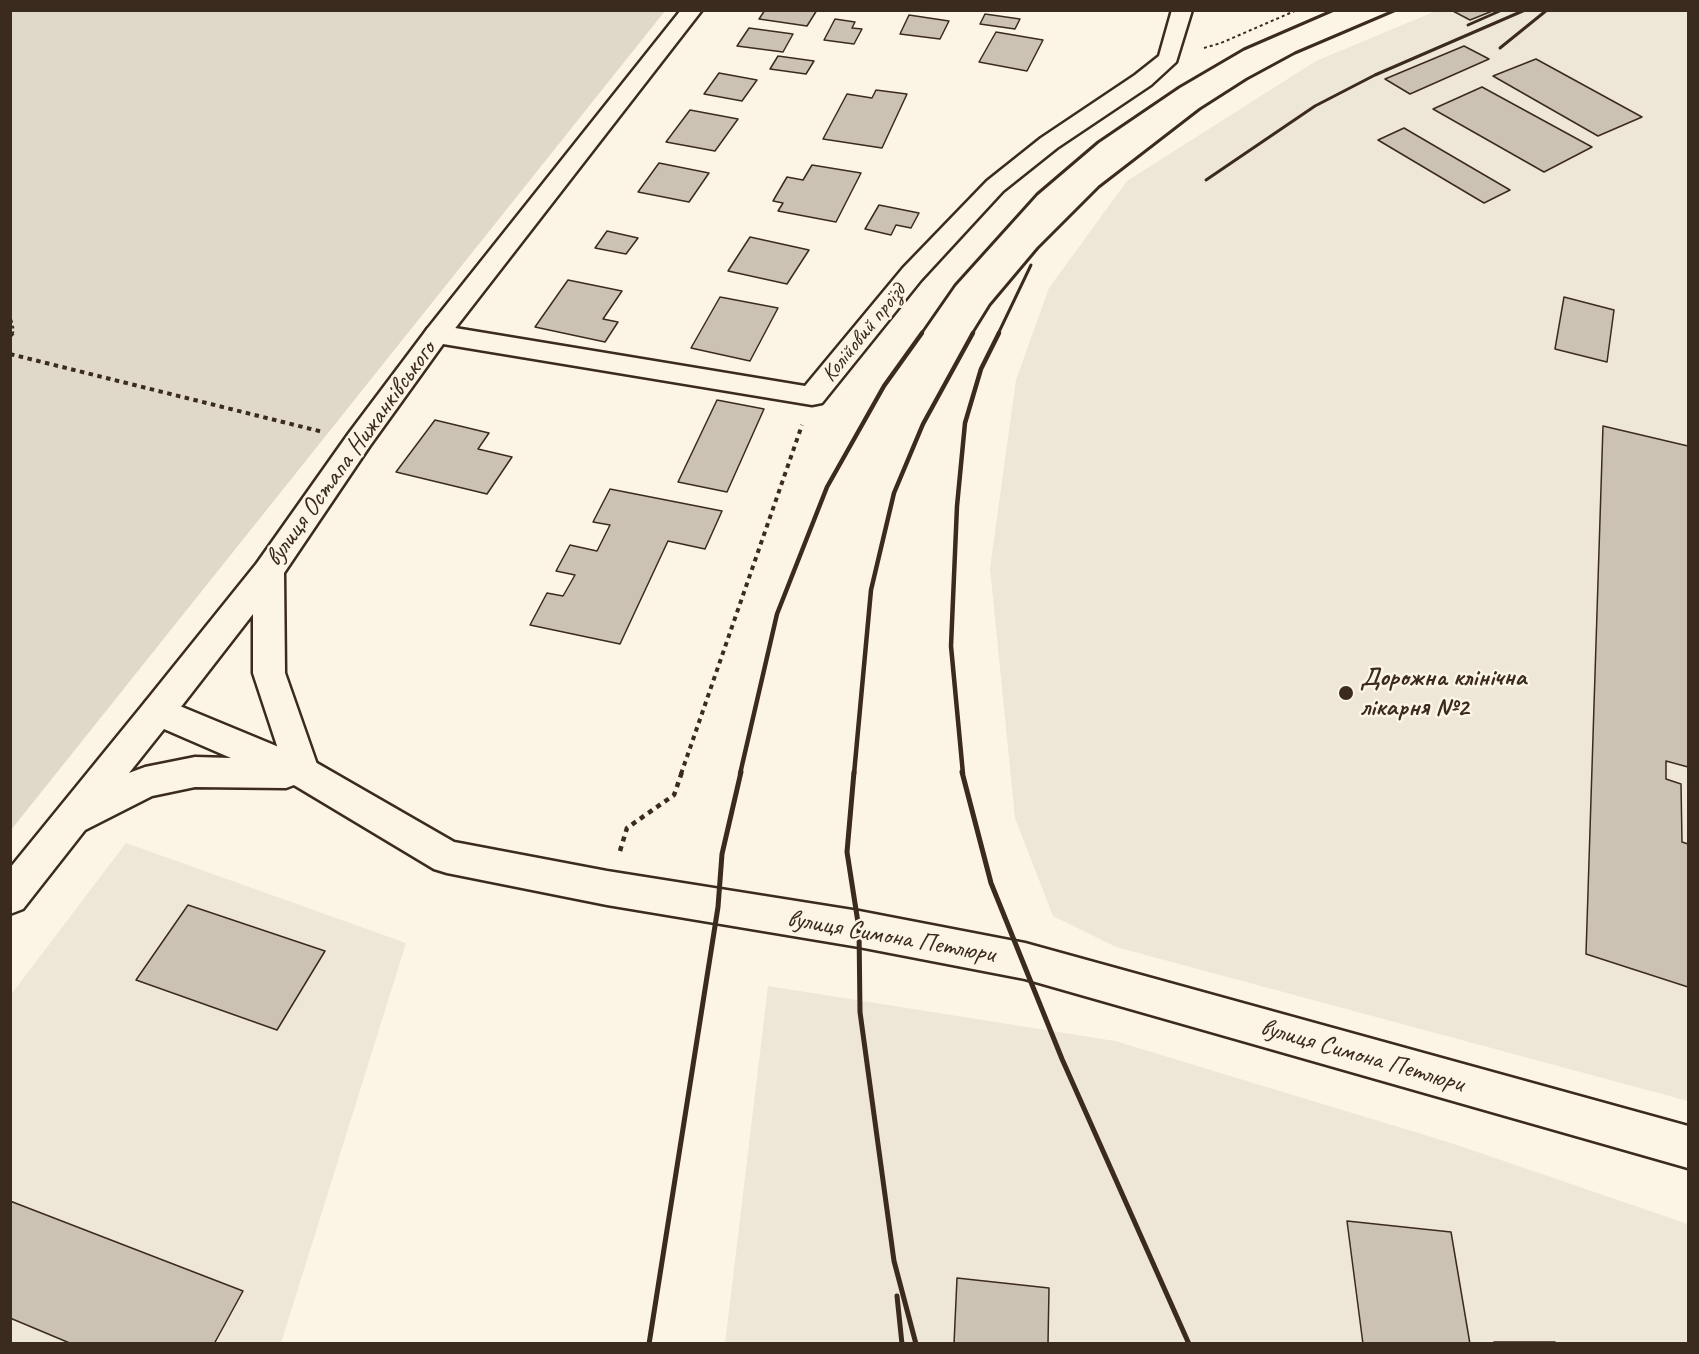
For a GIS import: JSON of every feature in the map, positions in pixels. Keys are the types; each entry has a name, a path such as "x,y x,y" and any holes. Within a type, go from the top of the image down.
{"street":[{"name":"вулиця Остапа Нижанківського","path":"10,897 268,571 359,440 438,334 692,10"},
{"name":"Колійовий проїзд","path":"438,334 812,396 912,274 995,186 1049,143 1143,81 1168,57 1182,10"},
{"path":"70,822 145,782 195,772 303,773 269,673 268,571"},
{"name":"вулиця Симона Петлюри","path":"158,711 303,773 447,857 607,888 858,929 1025,961 1689,1147"}],"path":[{"path":"1168,57 1221,43 1297,10"},
{"path":"10,314 14,331 10,336"},
{"path":"10,354 327,433"},
{"path":"607,888 627,828 674,795 812,396"}],"shaded area":[{"path":"10,11 665,11 11,830"},
{"name":"Дорожна клінічна лікарня №2","path":"1436,11 1688,11 1688,1101 1116,947 1053,916 1015,818 990,568 1016,380 1049,288 1127,181 1316,61"},
{"path":"126,843 406,943 281,1343 11,1343 10,996"},
{"path":"768,986 1115,1041 1451,1143 1688,1224 1688,1343 725,1344"}],"building":[{"path":"765,10 817,10 807,26 759,19"},
{"path":"1451,10 1495,10 1470,20"},
{"path":"985,14 1020,19 1015,29 980,24"},
{"path":"909,15 949,21 940,39 900,34"},
{"path":"835,19 855,22 852,28 862,29 854,44 824,40"},
{"path":"749,28 793,34 783,52 737,46"},
{"path":"996,32 1043,40 1027,71 979,62"},
{"path":"1464,46 1489,59 1410,94 1385,79"},
{"path":"778,56 814,61 806,74 770,69"},
{"path":"1536,59 1642,117 1598,136 1493,76"},
{"path":"719,73 757,80 742,101 704,94"},
{"path":"1482,87 1592,147 1544,172 1433,109"},
{"path":"876,90 907,94 882,148 823,139 847,94 872,98"},
{"path":"690,110 738,119 715,151 666,142"},
{"path":"1404,128 1510,190 1484,203 1378,140"},
{"path":"659,163 709,173 689,202 638,192"},
{"path":"812,165 861,173 836,222 778,211 783,203 773,201 787,177 803,180"},
{"path":"879,205 919,213 911,228 896,225 891,235 865,229"},
{"path":"607,231 638,238 626,254 595,248"},
{"path":"750,237 809,250 787,284 728,271"},
{"path":"568,280 622,291 603,319 618,322 605,342 535,327"},
{"path":"720,297 778,308 750,361 691,348"},
{"path":"1564,297 1614,310 1607,362 1555,349"},
{"path":"717,400 764,409 727,492 678,482"},
{"path":"435,420 489,433 478,449 512,457 487,494 396,472"},
{"path":"1603,426 1688,446 1688,767 1666,761 1666,779 1681,784 1682,842 1688,844 1688,987 1586,954"},
{"path":"610,489 722,511 705,549 668,541 620,644 530,625 547,593 563,596 575,575 556,571 570,545 597,551 610,525 593,522"},
{"path":"188,905 325,951 277,1030 136,980"},
{"path":"10,1201 243,1291 214,1344 72,1344 10,1318"},
{"path":"1347,1221 1451,1232 1470,1344 1363,1344"},
{"path":"957,1278 1049,1288 1048,1344 954,1344"},
{"path":"1494,1342 1555,1342 1555,1344 1494,1344"}],"railway":[{"path":"921,334 955,285 1037,194 1098,142 1179,87 1244,49 1334,10"},
{"path":"972,334 990,305 1038,248 1099,187 1200,109 1247,79 1295,53 1396,10"},
{"path":"1468,25 1502,10"},
{"path":"1206,180 1315,106 1375,75 1525,10"},
{"path":"1500,48 1547,10"},
{"path":"998,334 1031,265"},
{"path":"740,774 777,614 827,487 884,386 922,333"},
{"path":"854,774 871,590 894,493 923,424 973,333"},
{"path":"963,774 951,646 957,506 965,423 981,369 999,333"},
{"path":"649,1344 718,907 722,854 741,772"},
{"path":"854,772 847,852 859,929 860,1012 894,1261 916,1344"},
{"path":"962,772 991,883 1062,1059 1189,1344"},
{"path":"897,1296 902,1344"}],"place":[{"name":"Дорожна клінічна лікарня №2","path":"1346,693"}]}
